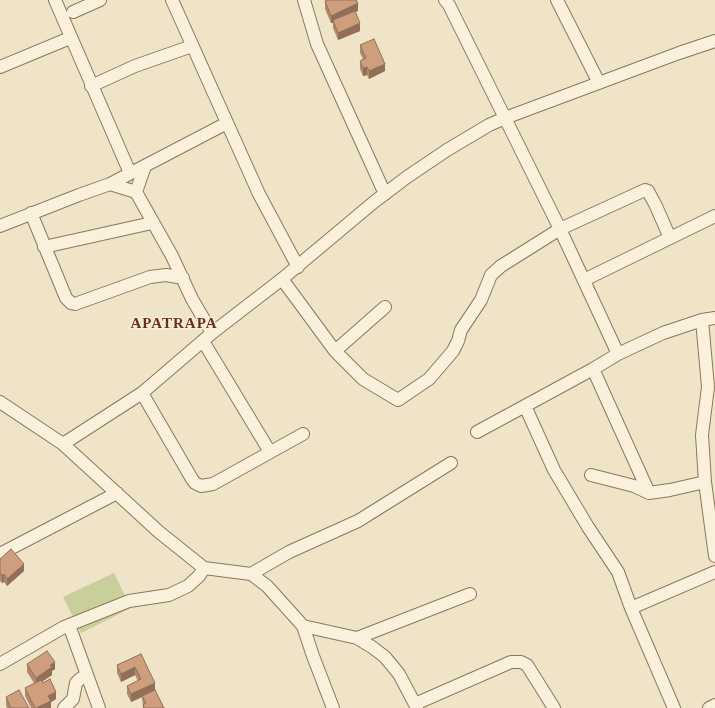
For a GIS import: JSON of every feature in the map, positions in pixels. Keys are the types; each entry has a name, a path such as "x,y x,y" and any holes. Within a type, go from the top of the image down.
{"street":[{"path":"54,0 130,173"},
{"path":"73,12 100,0"},
{"path":"172,0 259,194 298,267"},
{"path":"304,0 317,44 385,194"},
{"path":"445,0 450,5 560,229 618,354"},
{"path":"557,0 600,83"},
{"path":"0,66 70,38"},
{"path":"63,444 142,394 207,337 298,267 385,194 447,150 489,124 715,41"},
{"path":"91,86 135,66 192,46"},
{"path":"0,226 110,184 227,123"},
{"path":"136,192 145,166"},
{"path":"110,184 136,192 183,278 207,337 270,452"},
{"path":"282,279 335,350 363,379 396,400 400,399 429,379 453,351 461,330 481,300 491,275 501,266 560,229 645,190 648,191 656,206 670,238"},
{"path":"31,213 68,301 75,304 150,277 166,275 183,278"},
{"path":"584,280 715,216"},
{"path":"44,247 152,222"},
{"path":"335,350 385,307"},
{"path":"478,432 618,354 663,333 702,320 715,318"},
{"path":"702,320 708,387 702,435 705,482 715,556"},
{"path":"593,369 649,493"},
{"path":"142,394 192,479 195,483 201,486 212,484 303,434"},
{"path":"0,402 63,444 159,532 204,568 251,574 267,586 303,626 332,708"},
{"path":"525,406 554,470 588,527 618,572 631,608 673,708"},
{"path":"251,574 289,552 358,521 451,463"},
{"path":"591,475 634,486 649,493 705,482"},
{"path":"0,554 117,494"},
{"path":"0,664 69,625 129,601 169,595 188,586 199,576 204,568"},
{"path":"631,608 715,572"},
{"path":"357,638 470,594"},
{"path":"69,625 99,708"},
{"path":"303,626 357,638 372,647 385,657 399,674 416,706 511,662 521,662 527,665 554,708"},
{"path":"64,708 73,699 76,683 87,675"},
{"path":"709,708 715,705"}],"green space":[{"path":"114,573 131,608 81,633 63,597"}],"building":[{"path":"356,0 358,3 331,16 325,1"},
{"path":"355,11 360,23 338,33 333,20"},
{"path":"374,39 385,64 369,71 367,67 363,68 360,61 366,58 360,45"},
{"path":"11,549 24,564 7,579 4,574 2,576 0,573 0,559"},
{"path":"47,651 55,662 50,665 52,667 36,678 27,664"},
{"path":"141,654 155,683 131,694 127,686 141,679 135,667 121,674 117,665"},
{"path":"50,679 56,692 48,696 51,701 35,708 25,688 41,680 43,683"},
{"path":"19,690 29,708 11,708 6,697"},
{"path":"155,690 164,708 144,708 143,705 146,703 142,696"}],"district":[{"name":"APATRAPA","path":"174,324"}]}
